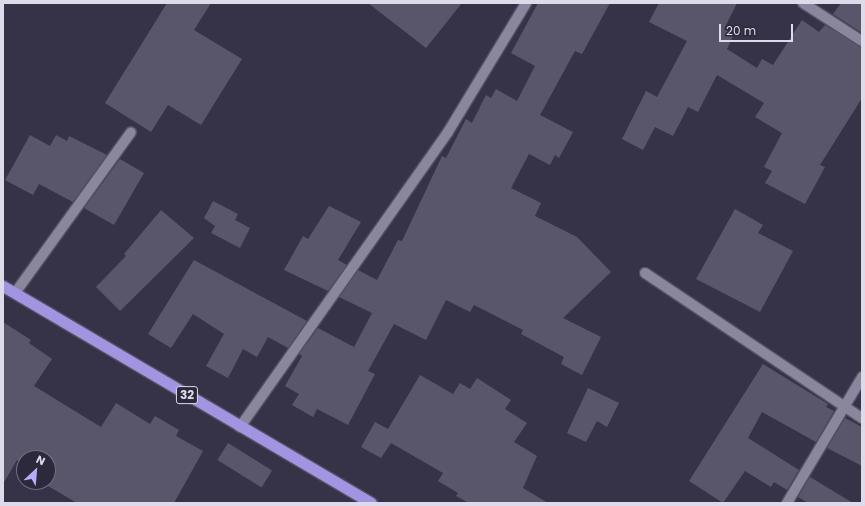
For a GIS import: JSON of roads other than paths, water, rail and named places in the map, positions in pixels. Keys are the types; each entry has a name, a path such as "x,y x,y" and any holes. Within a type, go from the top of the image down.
{"highway":[{"name":"32","path":"3,286 371,503"}],"street":[{"path":"240,427 448,132 526,3"},
{"path":"803,3 862,42"},
{"path":"15,293 131,132"},
{"path":"645,274 862,418"},
{"path":"787,503 862,377"}]}
